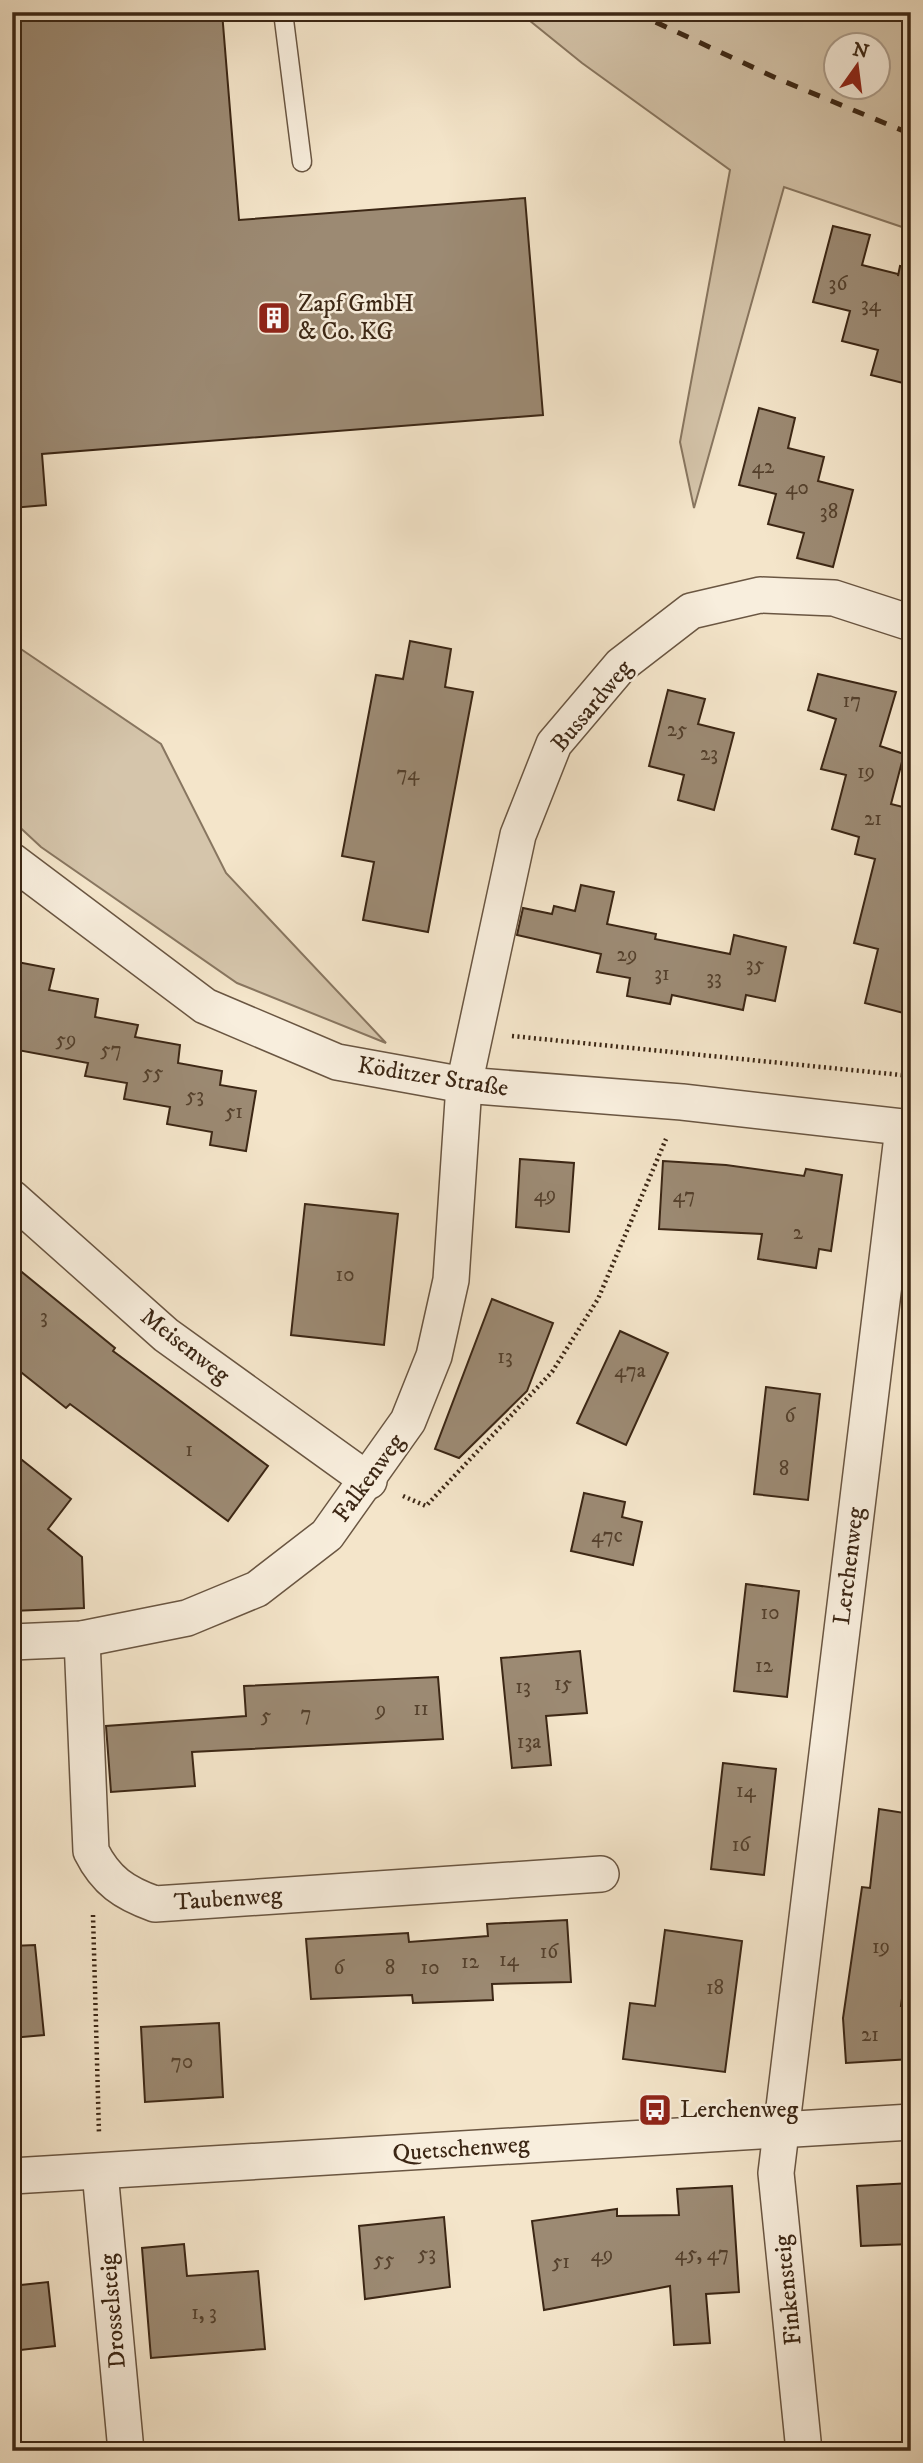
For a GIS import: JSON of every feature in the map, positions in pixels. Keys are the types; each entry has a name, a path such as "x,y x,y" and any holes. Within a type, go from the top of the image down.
{"street":[{"name":"Bussardweg","path":"464,1085 518,835 555,744 621,665 691,611 760,595 834,598 895,615 911,623"},
{"name":"Köditzer Straße","path":"12,861 205,1006 337,1062 464,1085 682,1102 907,1128"},
{"name":"Falkenweg","path":"12,1642 82,1639 187,1618 257,1589 327,1535 369,1480 408,1421 434,1356 451,1280 464,1085"},
{"name":"Lerchenweg","path":"784,2130 799,1965 907,1128"},
{"name":"Meisenweg","path":"12,1198 166,1335 369,1480"},
{"path":"82,1639 91,1852 103,1874"},
{"name":"Taubenweg","path":"103,1874 125,1893 155,1904 601,1874"},
{"name":"Quetschenweg","path":"12,2176 911,2122"},
{"name":"Finkensteig","path":"784,2130 776,2173 804,2451"},
{"name":"Drosselsteig","path":"100,2172 126,2451"}],"lane":[{"path":"283,12 302,162"}],"path":[{"path":"500,1035 911,1076"},
{"path":"369,1480 426,1506 552,1372 598,1299 682,1102"},
{"path":"100,2172 92,1900 103,1874"}],"shaded area":[{"path":"519,12 911,12 911,230 784,187 694,508 680,442 730,170 582,63"},
{"path":"12,643 161,744 226,873 386,1043 237,983 41,847 12,820"}],"building":[{"name":"Zapf GmbH & Co. KG","path":"12,12 222,12 239,220 525,198 543,415 42,454 46,505 12,508"},
{"path":"833,226 870,235 862,265 898,276 900,266 911,268 911,385 871,375 878,350 842,341 850,311 813,302"},
{"path":"759,408 795,418 788,448 824,457 818,481 853,490 833,567 797,558 804,533 768,524 776,494 739,485"},
{"path":"410,641 451,649 445,687 473,692 428,932 363,920 374,862 342,856 376,675 403,679"},
{"path":"818,674 896,692 880,746 904,754 891,804 911,809 911,845 906,865 911,866 911,1015 865,1003 878,949 854,943 875,859 855,854 859,837 832,829 846,775 821,769 836,719 808,710"},
{"path":"668,690 705,699 698,724 734,733 714,810 678,800 684,775 649,766"},
{"path":"581,885 614,892 607,924 656,934 655,939 730,954 734,935 786,947 775,1001 746,995 743,1010 672,995 670,1004 627,996 630,978 597,972 601,954 517,935 523,908 552,914 554,906 575,911"},
{"path":"12,961 54,969 49,990 98,999 95,1017 138,1025 135,1037 180,1045 178,1063 222,1071 220,1085 256,1091 246,1151 210,1145 212,1132 167,1124 170,1107 124,1099 127,1083 85,1076 88,1063 12,1049"},
{"path":"520,1159 574,1163 569,1232 516,1227"},
{"path":"663,1161 726,1165 804,1176 806,1169 842,1175 831,1251 819,1249 816,1268 758,1259 762,1234 659,1229"},
{"path":"305,1204 398,1214 384,1345 291,1335"},
{"path":"12,1264 115,1348 113,1351 268,1466 228,1521 70,1404 66,1408 12,1365"},
{"path":"492,1299 553,1323 527,1391 459,1458 435,1449"},
{"path":"620,1331 668,1353 626,1445 577,1423"},
{"path":"766,1387 820,1394 808,1500 754,1494"},
{"path":"12,1452 71,1499 48,1529 82,1557 84,1608 12,1611"},
{"path":"584,1493 625,1502 622,1517 642,1522 633,1565 571,1551"},
{"path":"746,1584 799,1591 787,1697 734,1691"},
{"path":"580,1651 587,1713 546,1716 551,1765 512,1768 501,1658"},
{"path":"438,1677 443,1739 192,1752 195,1786 111,1792 106,1726 246,1716 244,1686"},
{"path":"723,1763 776,1769 764,1875 711,1869"},
{"path":"879,1809 911,1814 911,1930 901,2006 911,2005 911,2059 846,2063 843,2018 862,1887 870,1888"},
{"path":"567,1920 571,1982 492,1984 493,2000 413,2003 412,1995 311,1999 306,1939 408,1933 409,1942 488,1936 487,1924"},
{"path":"665,1930 742,1941 725,2072 623,2059 630,2003 655,2006"},
{"path":"35,1945 44,2035 12,2038 12,1946"},
{"path":"219,2023 223,2097 145,2102 141,2027"},
{"path":"911,2183 911,2244 861,2246 857,2186"},
{"path":"732,2186 739,2292 706,2294 710,2343 674,2345 670,2286 544,2310 532,2221 617,2209 617,2216 679,2215 677,2189"},
{"path":"444,2217 450,2287 365,2299 359,2226"},
{"path":"184,2244 187,2276 258,2271 265,2349 151,2358 142,2248"},
{"path":"48,2282 55,2346 12,2351 12,2286"}],"railway":[{"path":"634,12 776,78 911,134"}],"place":[{"name":"Zapf GmbH & Co. KG","path":"274,318"},
{"name":"Lerchenweg","path":"655,2110"}]}
